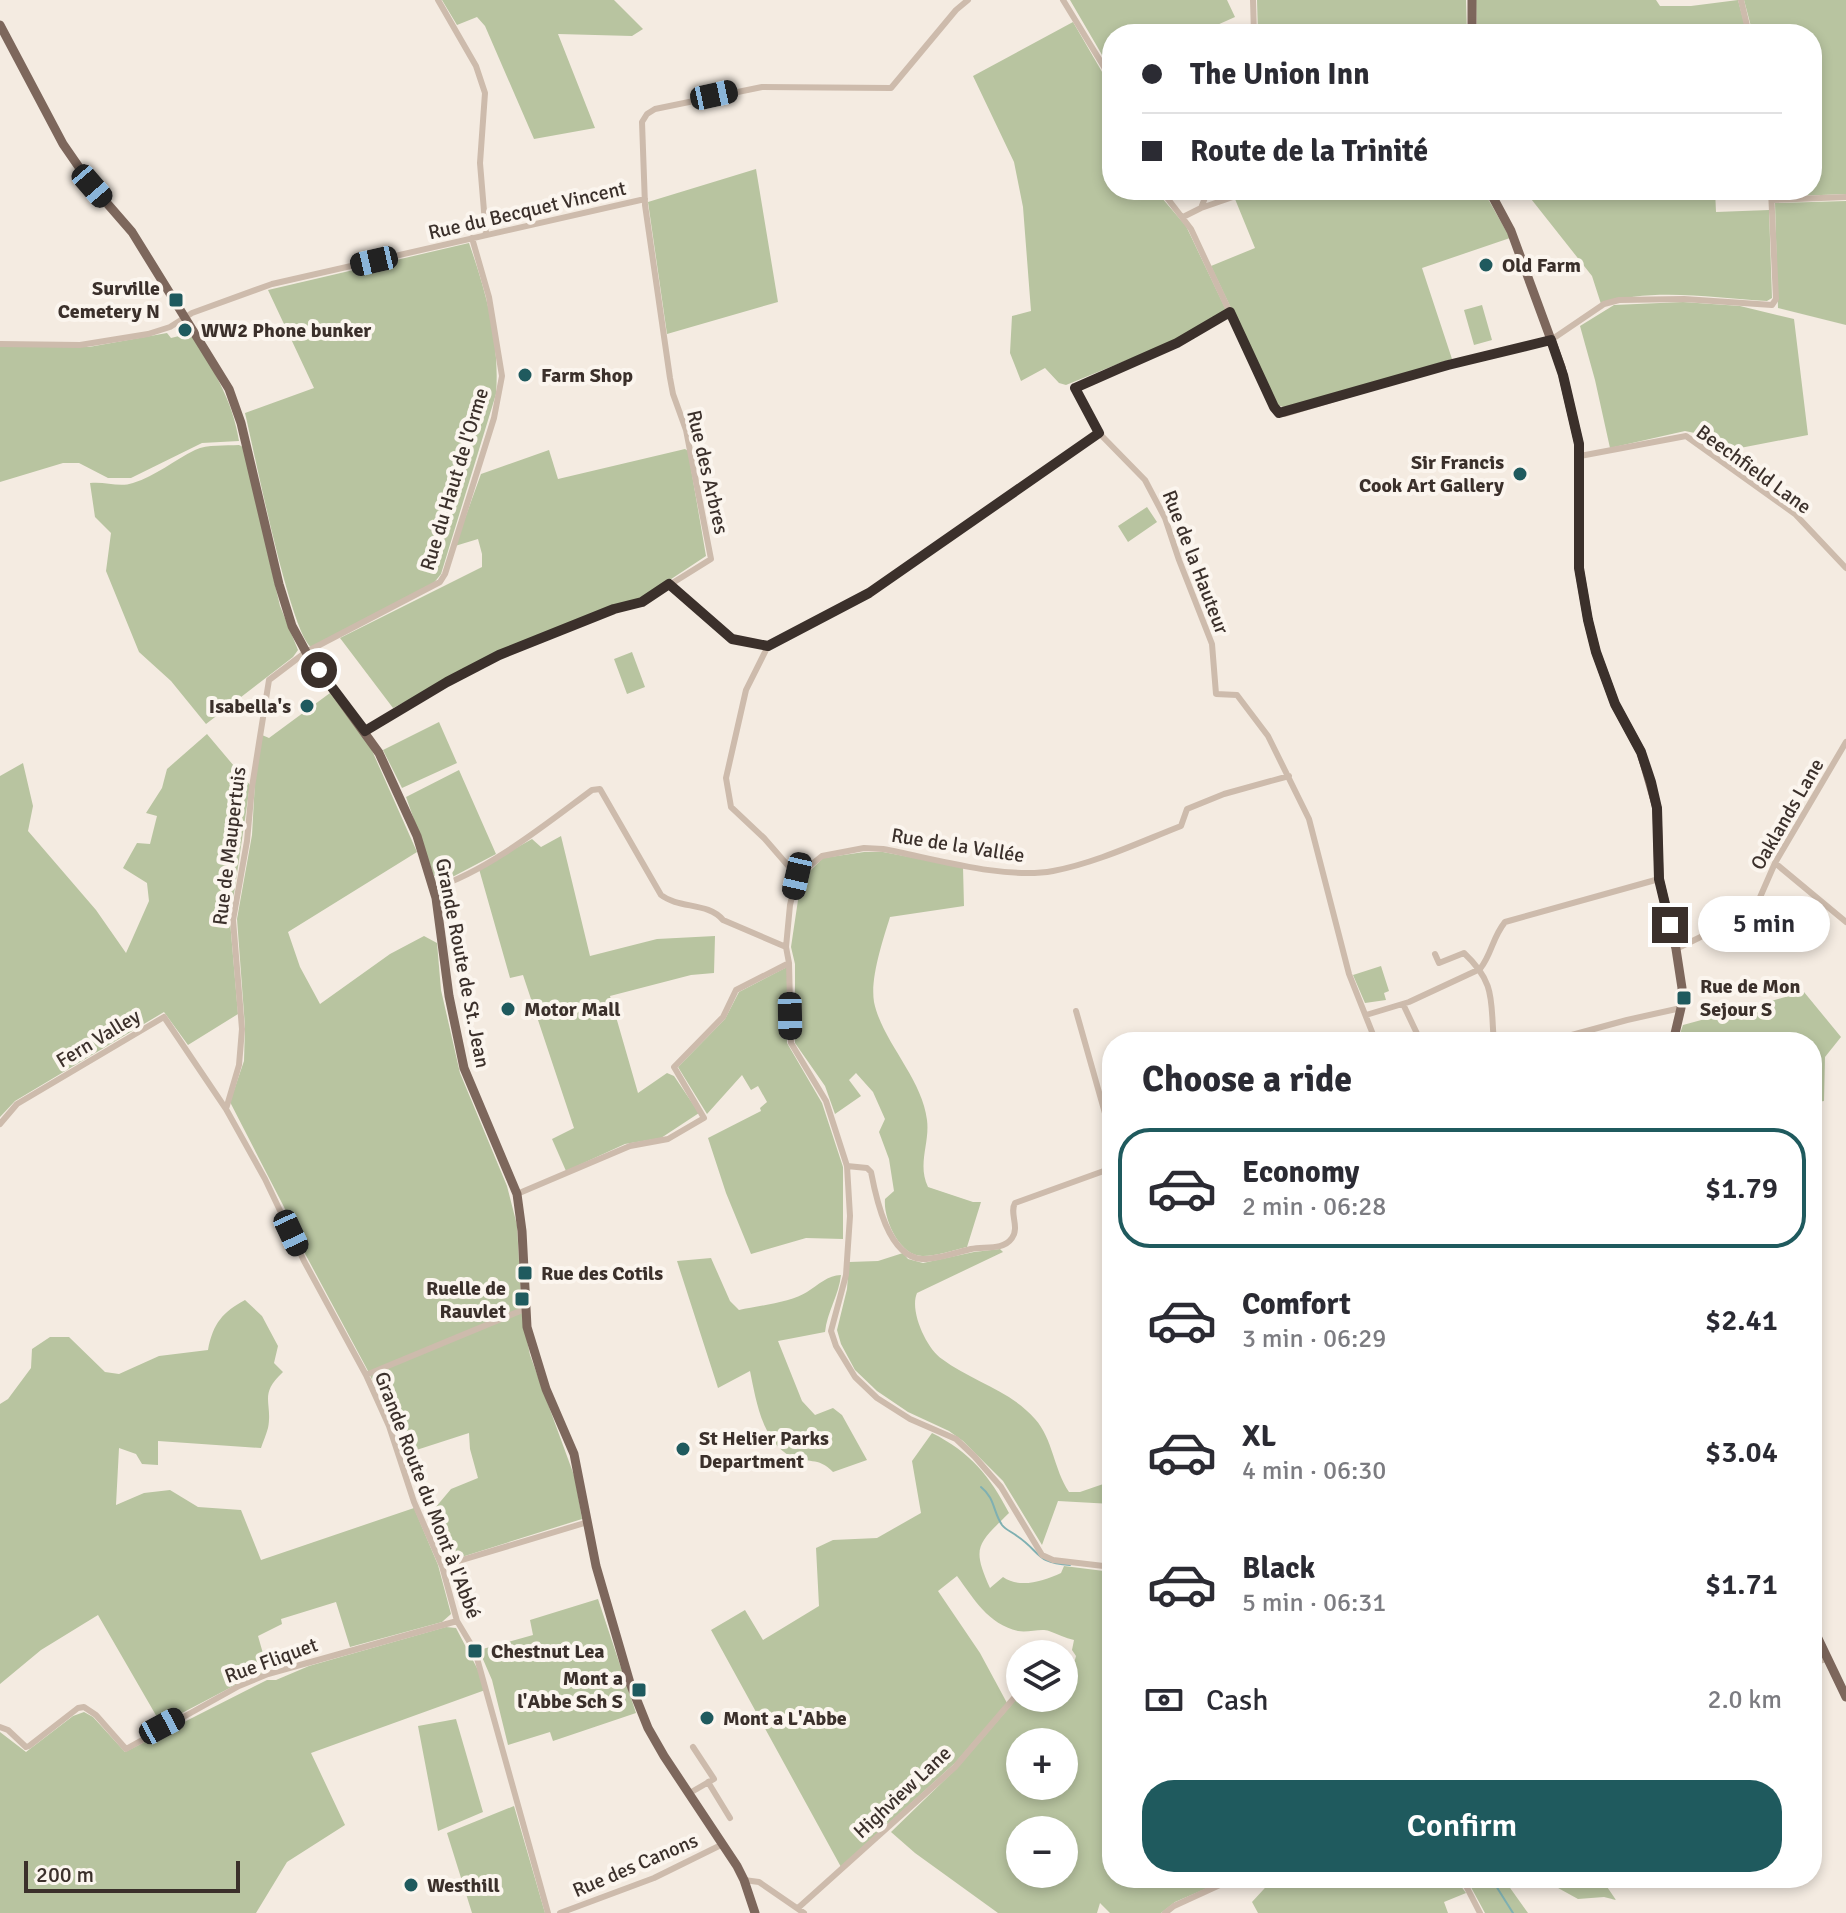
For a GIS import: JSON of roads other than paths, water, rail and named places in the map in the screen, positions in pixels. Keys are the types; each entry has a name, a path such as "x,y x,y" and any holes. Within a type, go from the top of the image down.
{"main road":[{"path":"1472,0 1472,24"},
{"name":"Grande Route de St. Jean","path":"0,25 63,144 92,186 132,232 187,317 236,405 292,626 306,652 379,753 417,836 434,888 449,996 464,1068 517,1194 522,1231 525,1309 533,1348 546,1389 574,1454 596,1566 630,1683 648,1728 744,1880 755,1913"},
{"path":"1494,200 1511,231 1563,375 1580,456 1578,559 1588,620 1615,704 1641,752 1657,808 1659,879 1682,988 1675,1032"},
{"path":"1822,1650 1846,1697"}],"street":[{"path":"438,0 476,66 485,93 480,163 486,235"},
{"path":"645,199 642,122 655,109 762,87 891,88 968,0"},
{"path":"1063,0 1102,64"},
{"path":"1253,0 1254,24"},
{"path":"1741,0 1747,24"},
{"path":"1822,198 1846,197"},
{"name":"Rue du Becquet Vincent","path":"0,344 80,345 148,334 272,284 645,199"},
{"name":"Rue des Arbres","path":"365,731 499,655 614,609 642,602 711,559 686,430 673,394 645,199"},
{"path":"1169,200 1183,217 1279,413 1448,365 1551,340 1604,304 1619,300 1684,299 1772,305 1776,299 1772,200"},
{"path":"1201,208 1204,200"},
{"path":"1183,217 1224,200"},
{"name":"Rue du Haut de l'Orme","path":"306,652 440,582 445,574 494,418 502,376 489,297 472,238"},
{"name":"Rue de la Hauteur","path":"1230,312 1177,343 1075,388 1099,433 1145,480 1165,518 1212,644 1216,694 1237,695 1268,736 1309,819 1349,974 1372,1032"},
{"path":"1099,433 869,593 768,646 746,690 726,778 731,807 764,838 797,876 790,905 786,947 791,1043 826,1101 847,1166 850,1216 846,1275 831,1331 836,1346 855,1377 877,1398 910,1419 956,1439 974,1456 1001,1487 1042,1555 1053,1560 1102,1566"},
{"name":"Beechfield Lane","path":"1580,456 1686,436 1795,514 1846,568"},
{"path":"669,584 732,639 768,646"},
{"name":"Rue de Maupertuis","path":"226,1109 239,1065 242,1029 233,920 269,680 306,652"},
{"name":"Oaklands Lane","path":"1676,949 1754,911 1775,863 1846,742"},
{"name":"Rue de la Vallée","path":"797,876 822,856 864,848 1007,872 1050,872 1181,826 1187,809 1224,794 1289,776"},
{"path":"434,888 497,856 592,790 600,789 661,895 671,902 716,912 723,920 786,947"},
{"path":"1775,863 1846,922"},
{"path":"1366,1015 1403,1004 1480,969 1486,961 1493,936 1505,922 1659,879"},
{"path":"1435,954 1439,963 1464,953 1480,969 1491,989 1493,1032"},
{"path":"517,1194 630,1146 668,1139 704,1118 674,1067 723,1017 736,990 789,963"},
{"path":"1403,1004 1416,1032"},
{"path":"1583,1032 1681,1008"},
{"path":"1076,1011 1102,1103"},
{"name":"Fern Valley","path":"0,1124 17,1104 164,1017 226,1109"},
{"name":"Grande Route du Mont à l'Abbé","path":"226,1109 366,1375 389,1426 414,1502 442,1566 457,1621 475,1651 548,1913"},
{"path":"847,1166 867,1168 871,1172 886,1230 910,1255 922,1259 1001,1246 1015,1233 1012,1209 1015,1203 1102,1172"},
{"path":"366,1375 525,1309"},
{"path":"442,1566 589,1522"},
{"name":"Rue Fliquet","path":"0,1727 8,1730 26,1747 78,1708 84,1707 96,1715 126,1749 239,1686 268,1674 457,1621"},
{"path":"1822,1660 1826,1659"},
{"name":"Highview Lane","path":"801,1910 955,1767 1006,1707"},
{"path":"688,1794 714,1779 693,1747"},
{"path":"708,1782 730,1818"},
{"name":"Rue des Canons","path":"560,1913 654,1878 723,1844"},
{"path":"744,1880 759,1882 801,1910"},
{"path":"1165,1913 1213,1888"},
{"path":"1467,1888 1480,1913"}],"waterway":[{"path":"981,1487 989,1496 1004,1527 1044,1559 1070,1565"},
{"path":"1497,1888 1513,1913"}],"place":[{"name":"Old Farm","path":"1486,265"},
{"name":"Surville Cemetery N","path":"176,300"},
{"name":"WW2 Phone bunker","path":"185,330"},
{"name":"Farm Shop","path":"525,375"},
{"name":"Sir Francis Cook Art Gallery","path":"1520,474"},
{"name":"Isabella's","path":"307,706"},
{"name":"Rue de Mon Sejour S","path":"1684,998"},
{"name":"Motor Mall","path":"508,1009"},
{"name":"Rue des Cotils","path":"525,1273"},
{"name":"Ruelle de Rauvlet","path":"522,1299"},
{"name":"St Helier Parks Department","path":"683,1449"},
{"name":"Chestnut Lea","path":"475,1651"},
{"name":"Mont a l'Abbe Sch S","path":"639,1690"},
{"name":"Mont a L'Abbe","path":"707,1718"},
{"name":"Westhill","path":"411,1885"}]}
